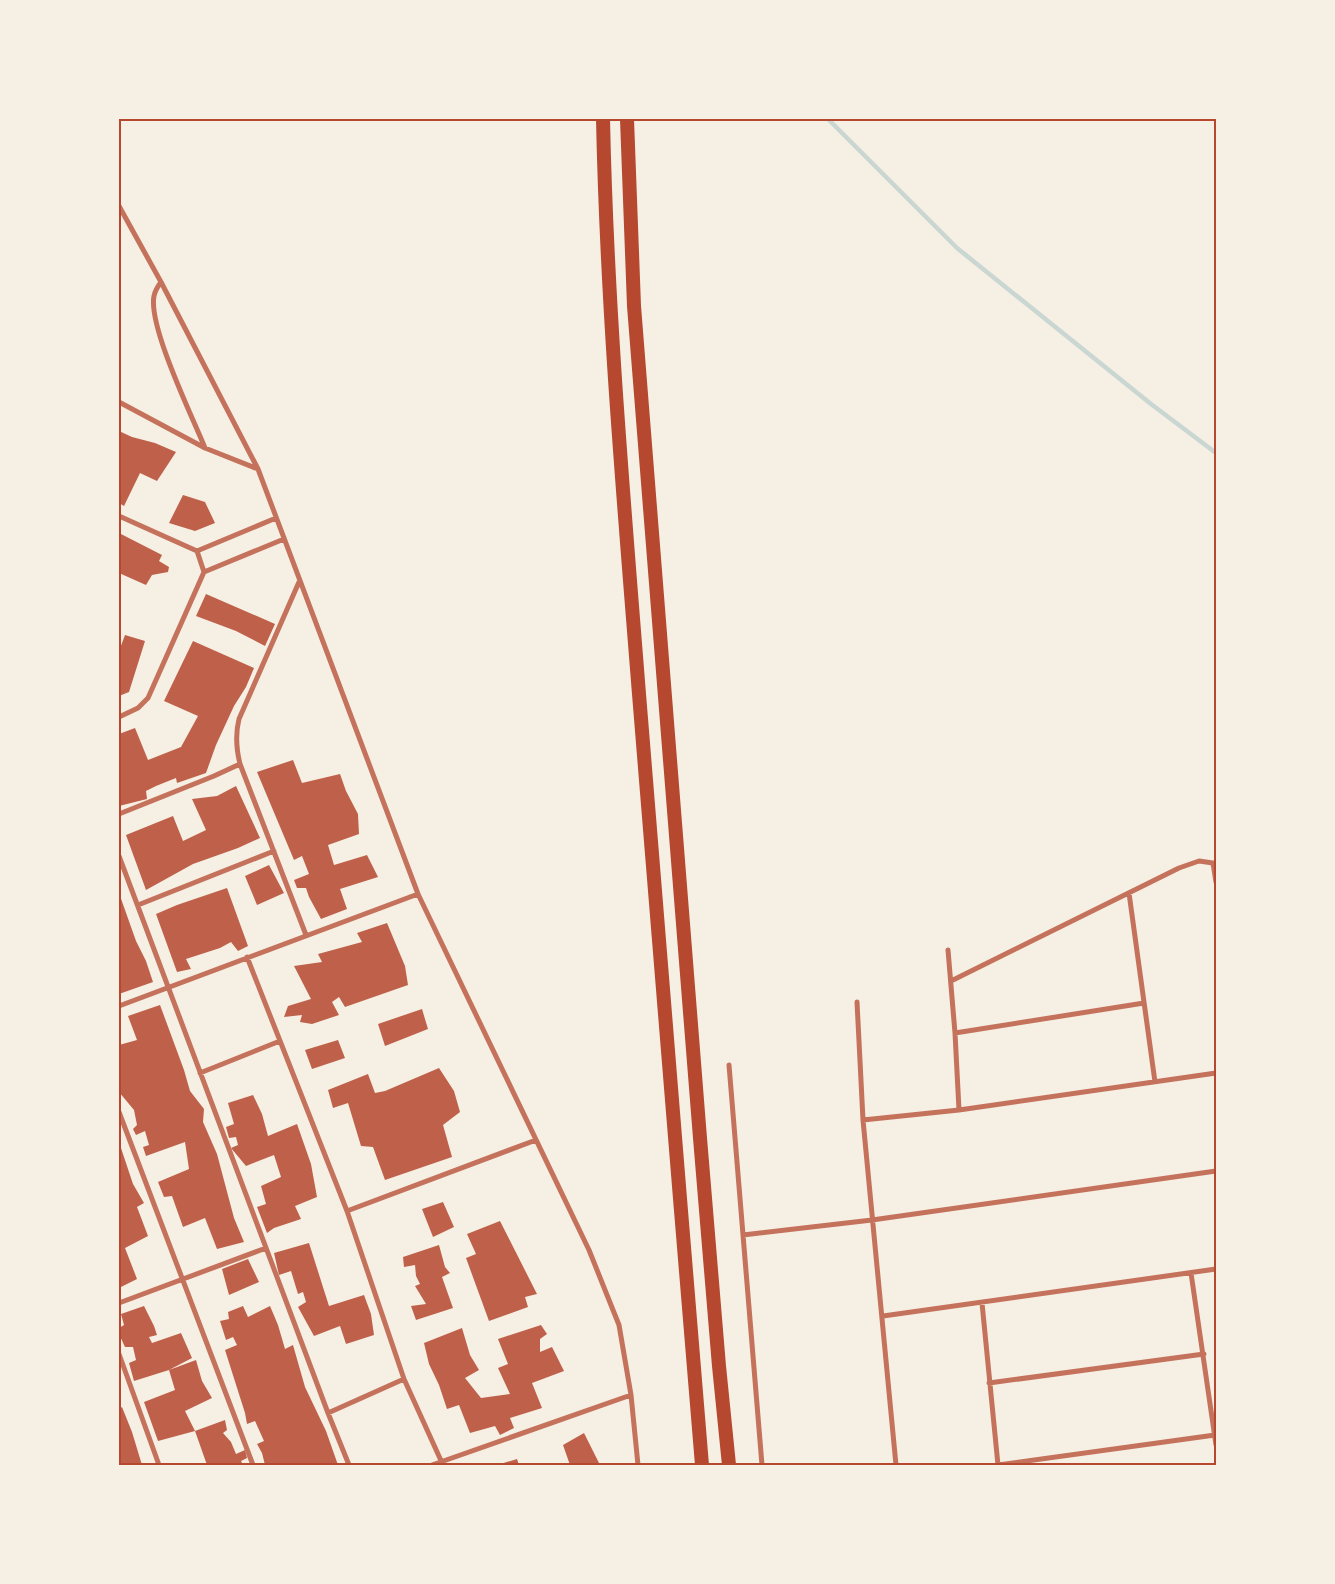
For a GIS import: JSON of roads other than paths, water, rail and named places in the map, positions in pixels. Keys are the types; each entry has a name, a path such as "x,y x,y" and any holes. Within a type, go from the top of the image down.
{"highway":[{"path":"603,119 608,267 620,453 702,1465"},
{"path":"627,119 637,344 701,1148 729,1465"}],"street":[{"path":"119,206 161,282 258,469 418,894 589,1250 615,1313 631,1395 638,1465"},
{"path":"161,282 154,296 158,328 165,351 205,448"},
{"path":"119,402 205,448 258,469"},
{"path":"119,516 197,551 276,518"},
{"path":"204,572 284,538"},
{"path":"119,717 138,708 148,698 204,572 197,551"},
{"path":"299,582 239,719 236,741 240,764 306,935"},
{"path":"119,814 240,764"},
{"path":"138,905 274,851"},
{"path":"119,856 349,1465"},
{"path":"951,981 1189,864 1206,861 1215,864 1216,882"},
{"path":"1129,893 1155,1082"},
{"path":"119,1006 168,986 418,894"},
{"path":"948,950 959,1110"},
{"path":"247,957 347,1211 404,1380 442,1463"},
{"path":"857,1002 863,1120 896,1465"},
{"path":"955,1033 1144,1003"},
{"path":"200,1073 280,1041"},
{"path":"730,1065 762,1465"},
{"path":"863,1120 959,1110 1216,1073"},
{"path":"119,1112 252,1465"},
{"path":"347,1211 536,1140"},
{"path":"743,1236 872,1220 1216,1171"},
{"path":"119,1303 266,1248"},
{"path":"883,1316 1216,1269"},
{"path":"1191,1273 1216,1445"},
{"path":"982,1303 998,1465 1215,1435"},
{"path":"119,1354 159,1465"},
{"path":"989,1383 1204,1354"},
{"path":"328,1413 404,1380"},
{"path":"432,1465 631,1395"}],"waterway":[{"path":"828,119 957,248 1151,404 1216,453"}]}
